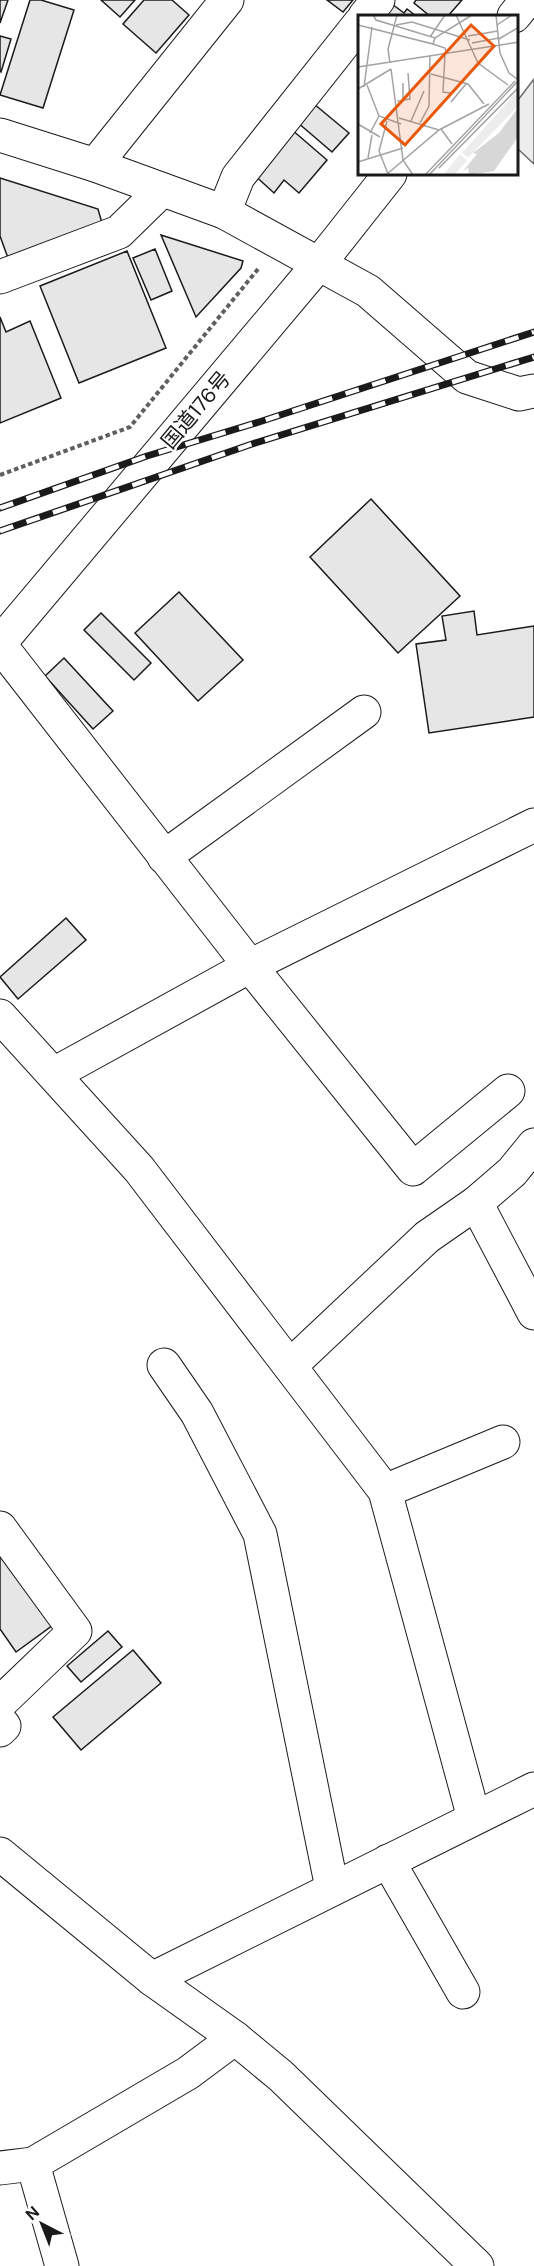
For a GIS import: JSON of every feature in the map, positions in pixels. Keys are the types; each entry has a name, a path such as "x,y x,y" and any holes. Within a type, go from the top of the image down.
{"main road":[{"path":"94,165 227,0"},
{"path":"366,15 378,0"},
{"path":"515,15 526,0"},
{"path":"224,212 238,177 358,26"},
{"path":"0,135 94,165 224,212 368,291 467,377 519,394 534,391"},
{"name":"国道176号","path":"4,631 318,265 388,176"},
{"path":"0,277 119,232 162,190"},
{"path":"4,631 164,857 413,1168 508,1091"},
{"path":"164,857 364,712"},
{"path":"54,1074 250,966 534,825"},
{"path":"0,1017 139,1169 385,1491 474,1818"},
{"path":"290,1366 427,1237 476,1203 512,1172 534,1145"},
{"path":"476,1203 534,1313"},
{"path":"164,1365 197,1413 260,1534 332,1888"},
{"path":"385,1491 502,1442"},
{"path":"0,1528 75,1631 0,1703"},
{"path":"0,1721 4,1726 0,1730"},
{"path":"152,1979 534,1789"},
{"path":"0,1854 152,1979 235,2038 280,2076 477,2266"},
{"path":"388,1861 463,1992"},
{"path":"0,2168 33,2164 188,2073 235,2038"},
{"path":"33,2164 63,2266"}],"path":[{"path":"0,475 130,427 280,241"}],"shaded area":[{"path":"534,79 534,164 519,150 519,99"}],"building":[{"path":"0,0 8,0 0,23"},
{"path":"30,0 41,0 74,10 43,108 0,95"},
{"path":"101,0 135,0 120,17"},
{"path":"144,0 172,0 189,15 156,53 123,24"},
{"path":"327,0 353,0 343,12"},
{"path":"416,0 462,0 449,15 429,15 414,3"},
{"path":"392,4 404,13 407,9 415,15 382,15"},
{"path":"0,36 11,39 1,72 0,71"},
{"path":"314,104 349,133 332,152 297,122"},
{"path":"291,129 327,160 299,193 284,180 274,193 252,173"},
{"path":"0,178 98,209 102,223 8,258 0,236"},
{"path":"161,235 243,261 241,268 196,317"},
{"path":"155,249 172,291 151,300 133,258"},
{"path":"127,251 166,348 79,383 40,286"},
{"path":"0,317 6,332 30,321 61,398 0,423"},
{"path":"371,499 460,596 398,653 310,557"},
{"path":"179,592 243,660 198,701 135,633"},
{"path":"474,611 477,635 534,626 534,717 429,733 416,644 446,640 442,616"},
{"path":"101,613 151,663 134,680 84,630"},
{"path":"64,658 113,711 93,729 45,676"},
{"path":"66,918 86,940 18,999 0,977"},
{"path":"0,1550 53,1625 16,1652 0,1629"},
{"path":"108,1631 122,1647 81,1682 67,1666"},
{"path":"133,1650 161,1683 81,1750 53,1717"}],"railway":[{"path":"0,508 147,456 534,332"},
{"path":"0,531 252,444 534,357"}]}
